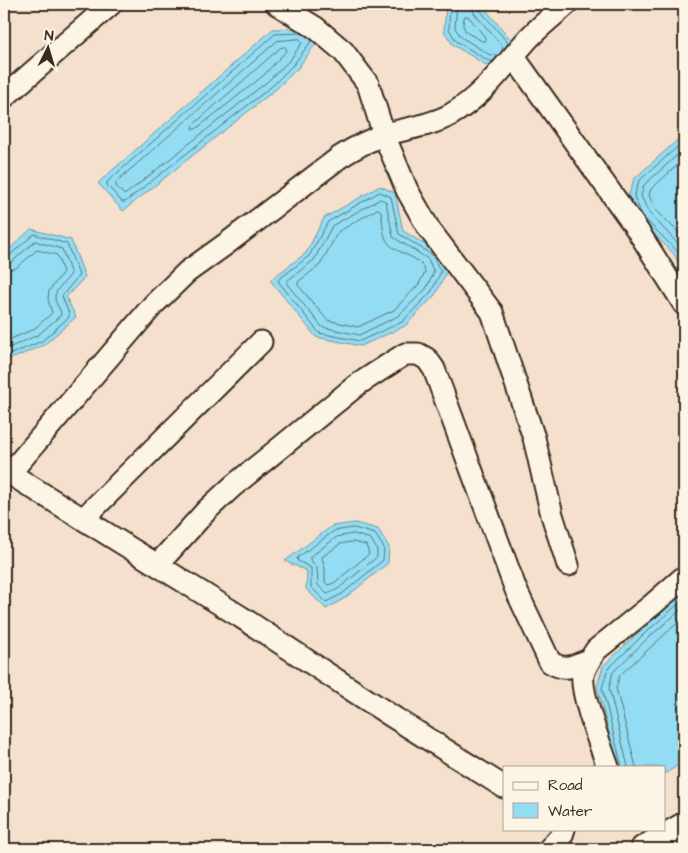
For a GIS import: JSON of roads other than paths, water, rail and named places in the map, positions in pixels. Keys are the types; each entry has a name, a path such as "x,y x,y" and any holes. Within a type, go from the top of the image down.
{"street":[{"path":"4,97 111,4"},
{"path":"277,4 316,28 344,51 368,84 384,135 407,190 429,229 492,312 534,438 552,515 568,565"},
{"path":"503,786 158,564 7,472 154,304 187,272 340,157 359,145 384,135 434,123 452,114 484,88 528,39 567,4"},
{"path":"514,56 636,228 684,304"},
{"path":"84,518 261,342"},
{"path":"158,564 207,510 233,486 349,391 405,354 418,354 426,359 434,369 516,590 550,662 559,668 568,668 589,660"},
{"path":"608,766 583,690 583,675 589,660 596,650 684,577"},
{"path":"644,849 684,826"},
{"path":"549,849 562,835 564,830"}],"water":[{"path":"446,4 481,4 517,47 506,66 488,66 453,45 444,31"},
{"path":"306,28 320,38 298,68 275,90 123,211 98,183 273,29"},
{"path":"684,134 684,276 674,254 639,220 628,197 634,179"},
{"path":"380,186 395,193 403,231 436,251 447,271 435,295 405,326 361,346 316,337 270,280 306,253 324,218"},
{"path":"31,229 71,240 85,277 66,297 76,317 44,345 4,362 4,254"},
{"path":"355,523 378,529 389,547 388,563 345,598 326,609 306,589 307,571 285,561 332,526"},
{"path":"684,592 684,762 666,773 666,766 618,766 597,687 603,666"}]}
